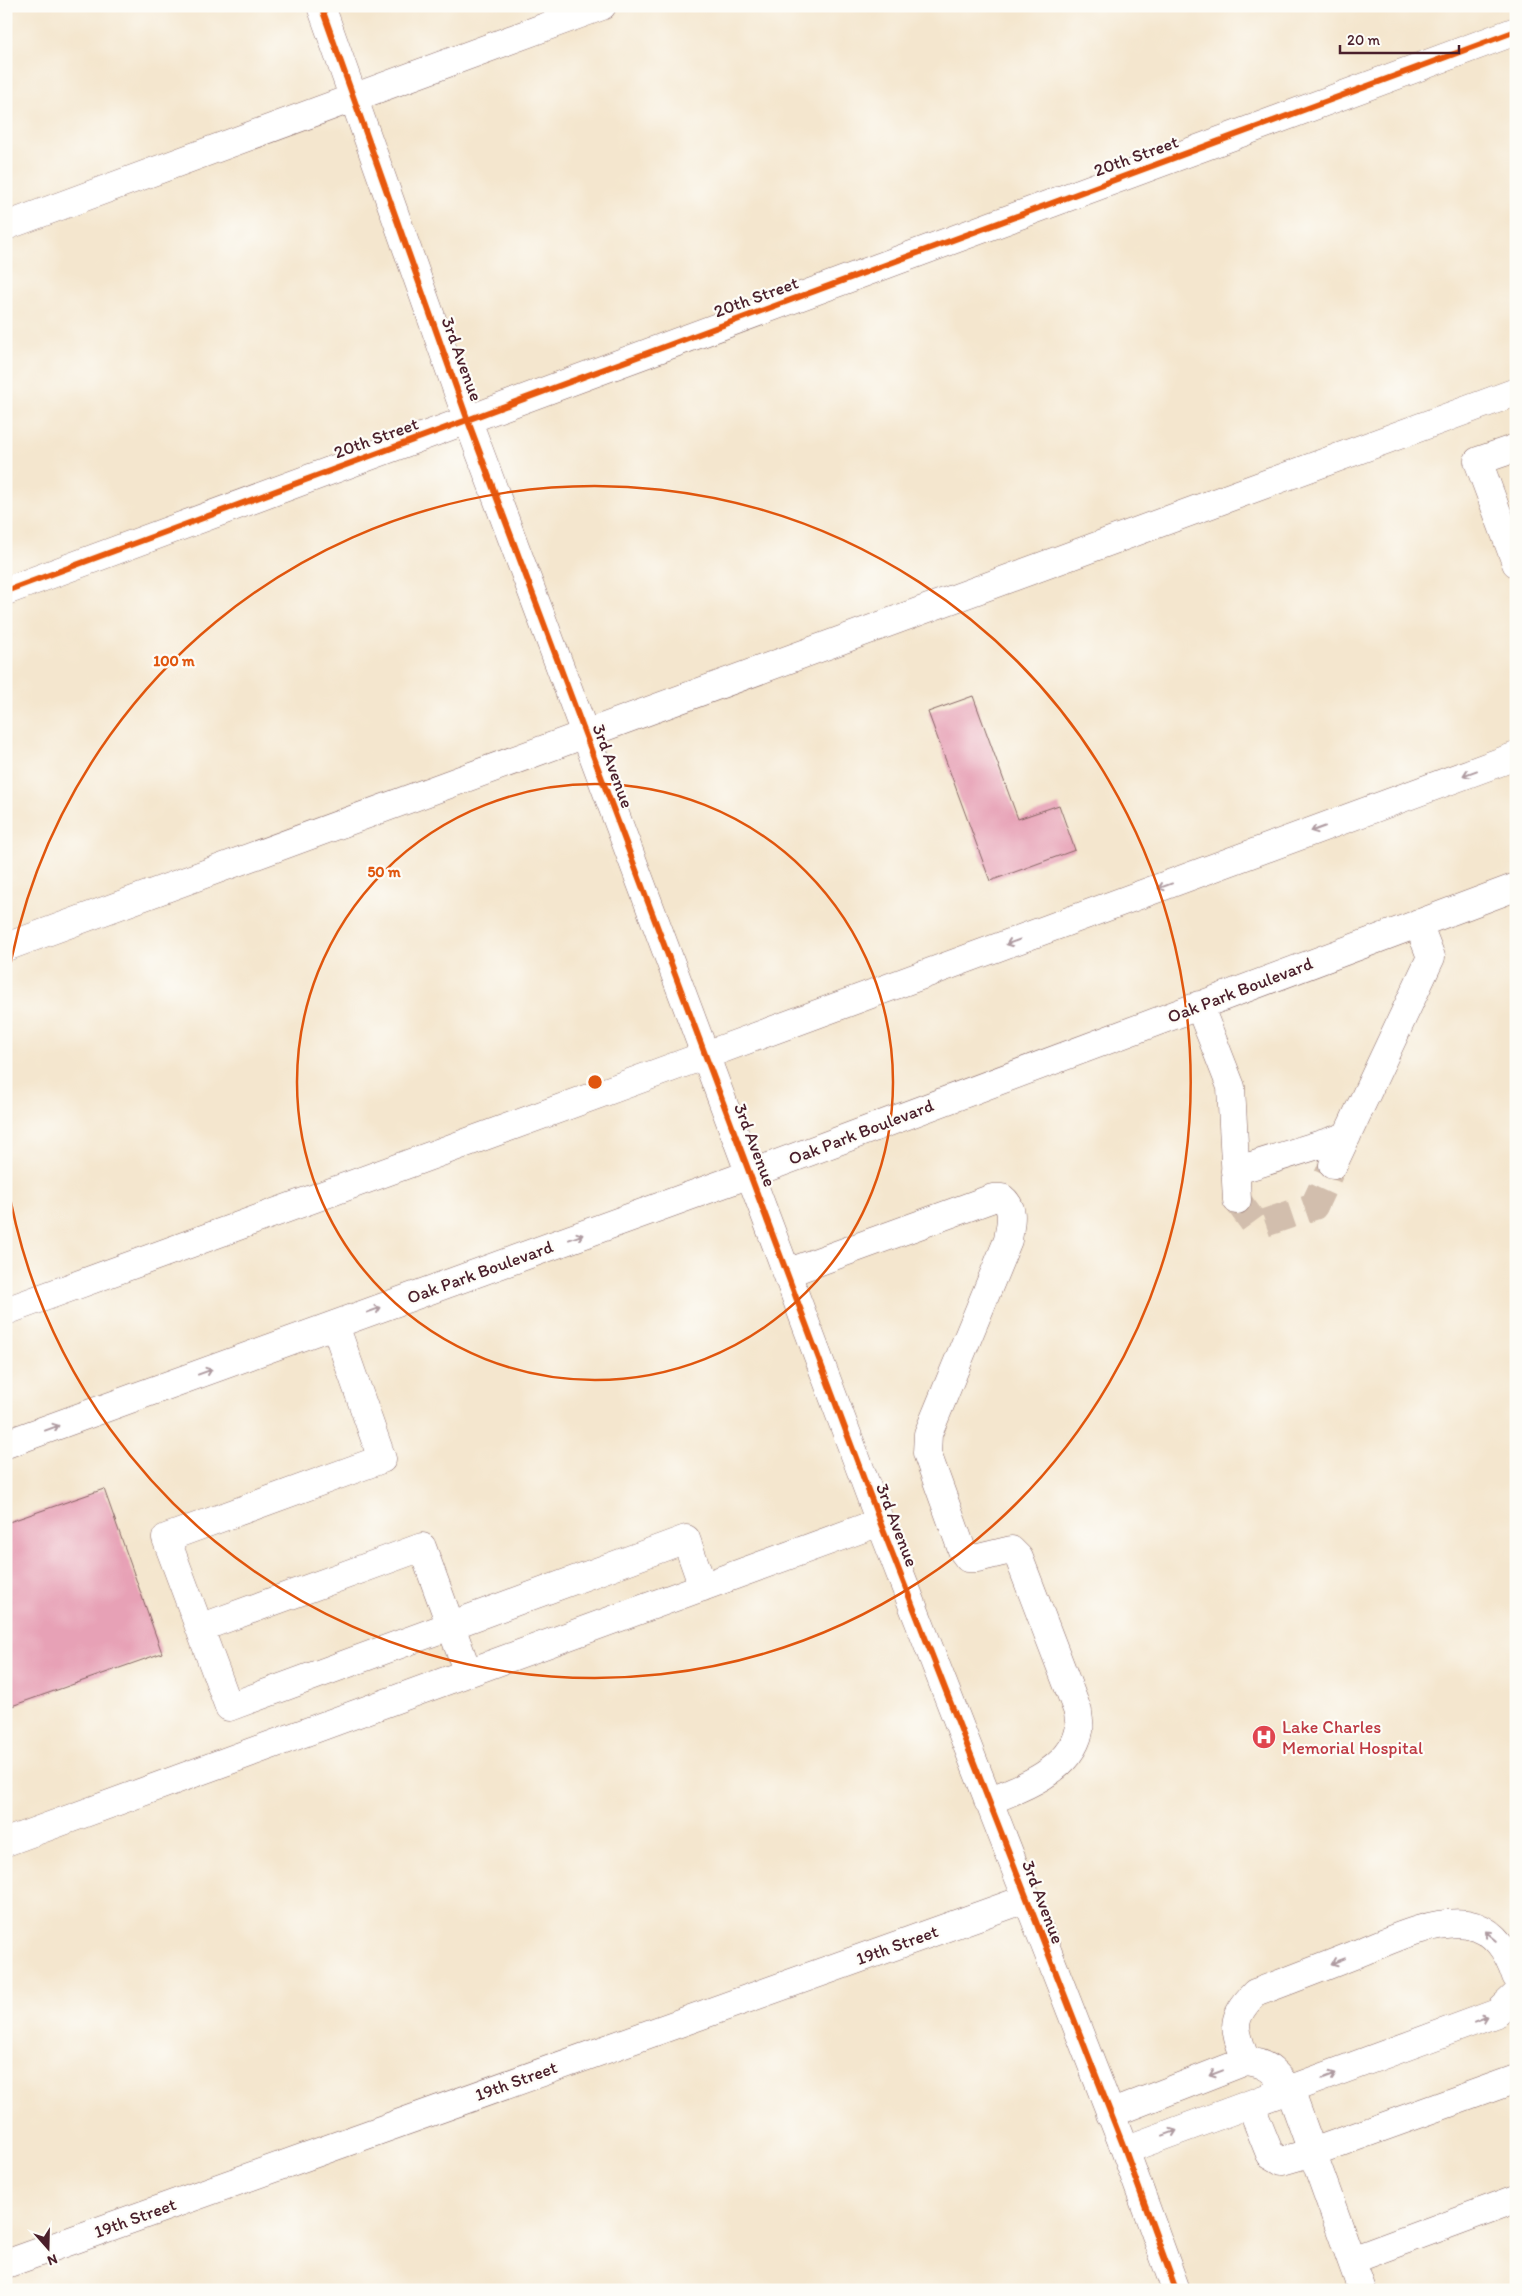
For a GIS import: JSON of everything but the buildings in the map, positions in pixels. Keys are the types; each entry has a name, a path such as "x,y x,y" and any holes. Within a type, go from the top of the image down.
{"street":[{"name":"3rd Avenue","path":"321,6 468,421 880,1522 1125,2150 1176,2290"},
{"path":"6,226 602,6"},
{"name":"20th Street","path":"6,590 468,421 1516,31"},
{"path":"6,946 1516,392"},
{"path":"1516,448 1478,461 1516,563"},
{"path":"6,1311 706,1056 1516,756"},
{"name":"Oak Park Boulevard","path":"6,1444 750,1174 1516,887"},
{"path":"1333,1165 1431,957 1418,923"},
{"path":"1199,1005 1231,1087 1237,1200"},
{"path":"1235,1171 1347,1136"},
{"path":"787,1273 993,1198 1002,1198 1008,1203 1012,1214 1008,1240 928,1434 927,1453 962,1550 968,1558 978,1558 1011,1550 1019,1558 1078,1712 1080,1730 1074,1747 1063,1761 1011,1792 988,1801"},
{"path":"335,1325 382,1459 166,1538 228,1706 686,1539 703,1587"},
{"path":"6,1842 880,1522"},
{"path":"200,1628 422,1547 468,1673"},
{"name":"19th Street","path":"6,2264 1026,1899"},
{"path":"1246,2061 1236,2032 1240,2009 1254,1993 1410,1933 1439,1925 1467,1924 1489,1933 1508,1953 1516,1976"},
{"path":"1125,2150 1497,2012 1516,1995"},
{"path":"1110,2114 1246,2061 1261,2062 1277,2074 1290,2090 1362,2290"},
{"path":"1250,2104 1270,2154 1282,2161 1313,2152 1516,2078"},
{"path":"1352,2260 1516,2199"}],"tunnel":[{"path":"1237,1200 1256,1226 1314,1206 1333,1165"}],"cycle path":[{"path":"321,6 468,421 880,1522 1125,2150 1176,2290"},
{"path":"6,591 1516,31"}],"place":[{"name":"Lake Charles Memorial Hospital","path":"1264,1737"}]}
